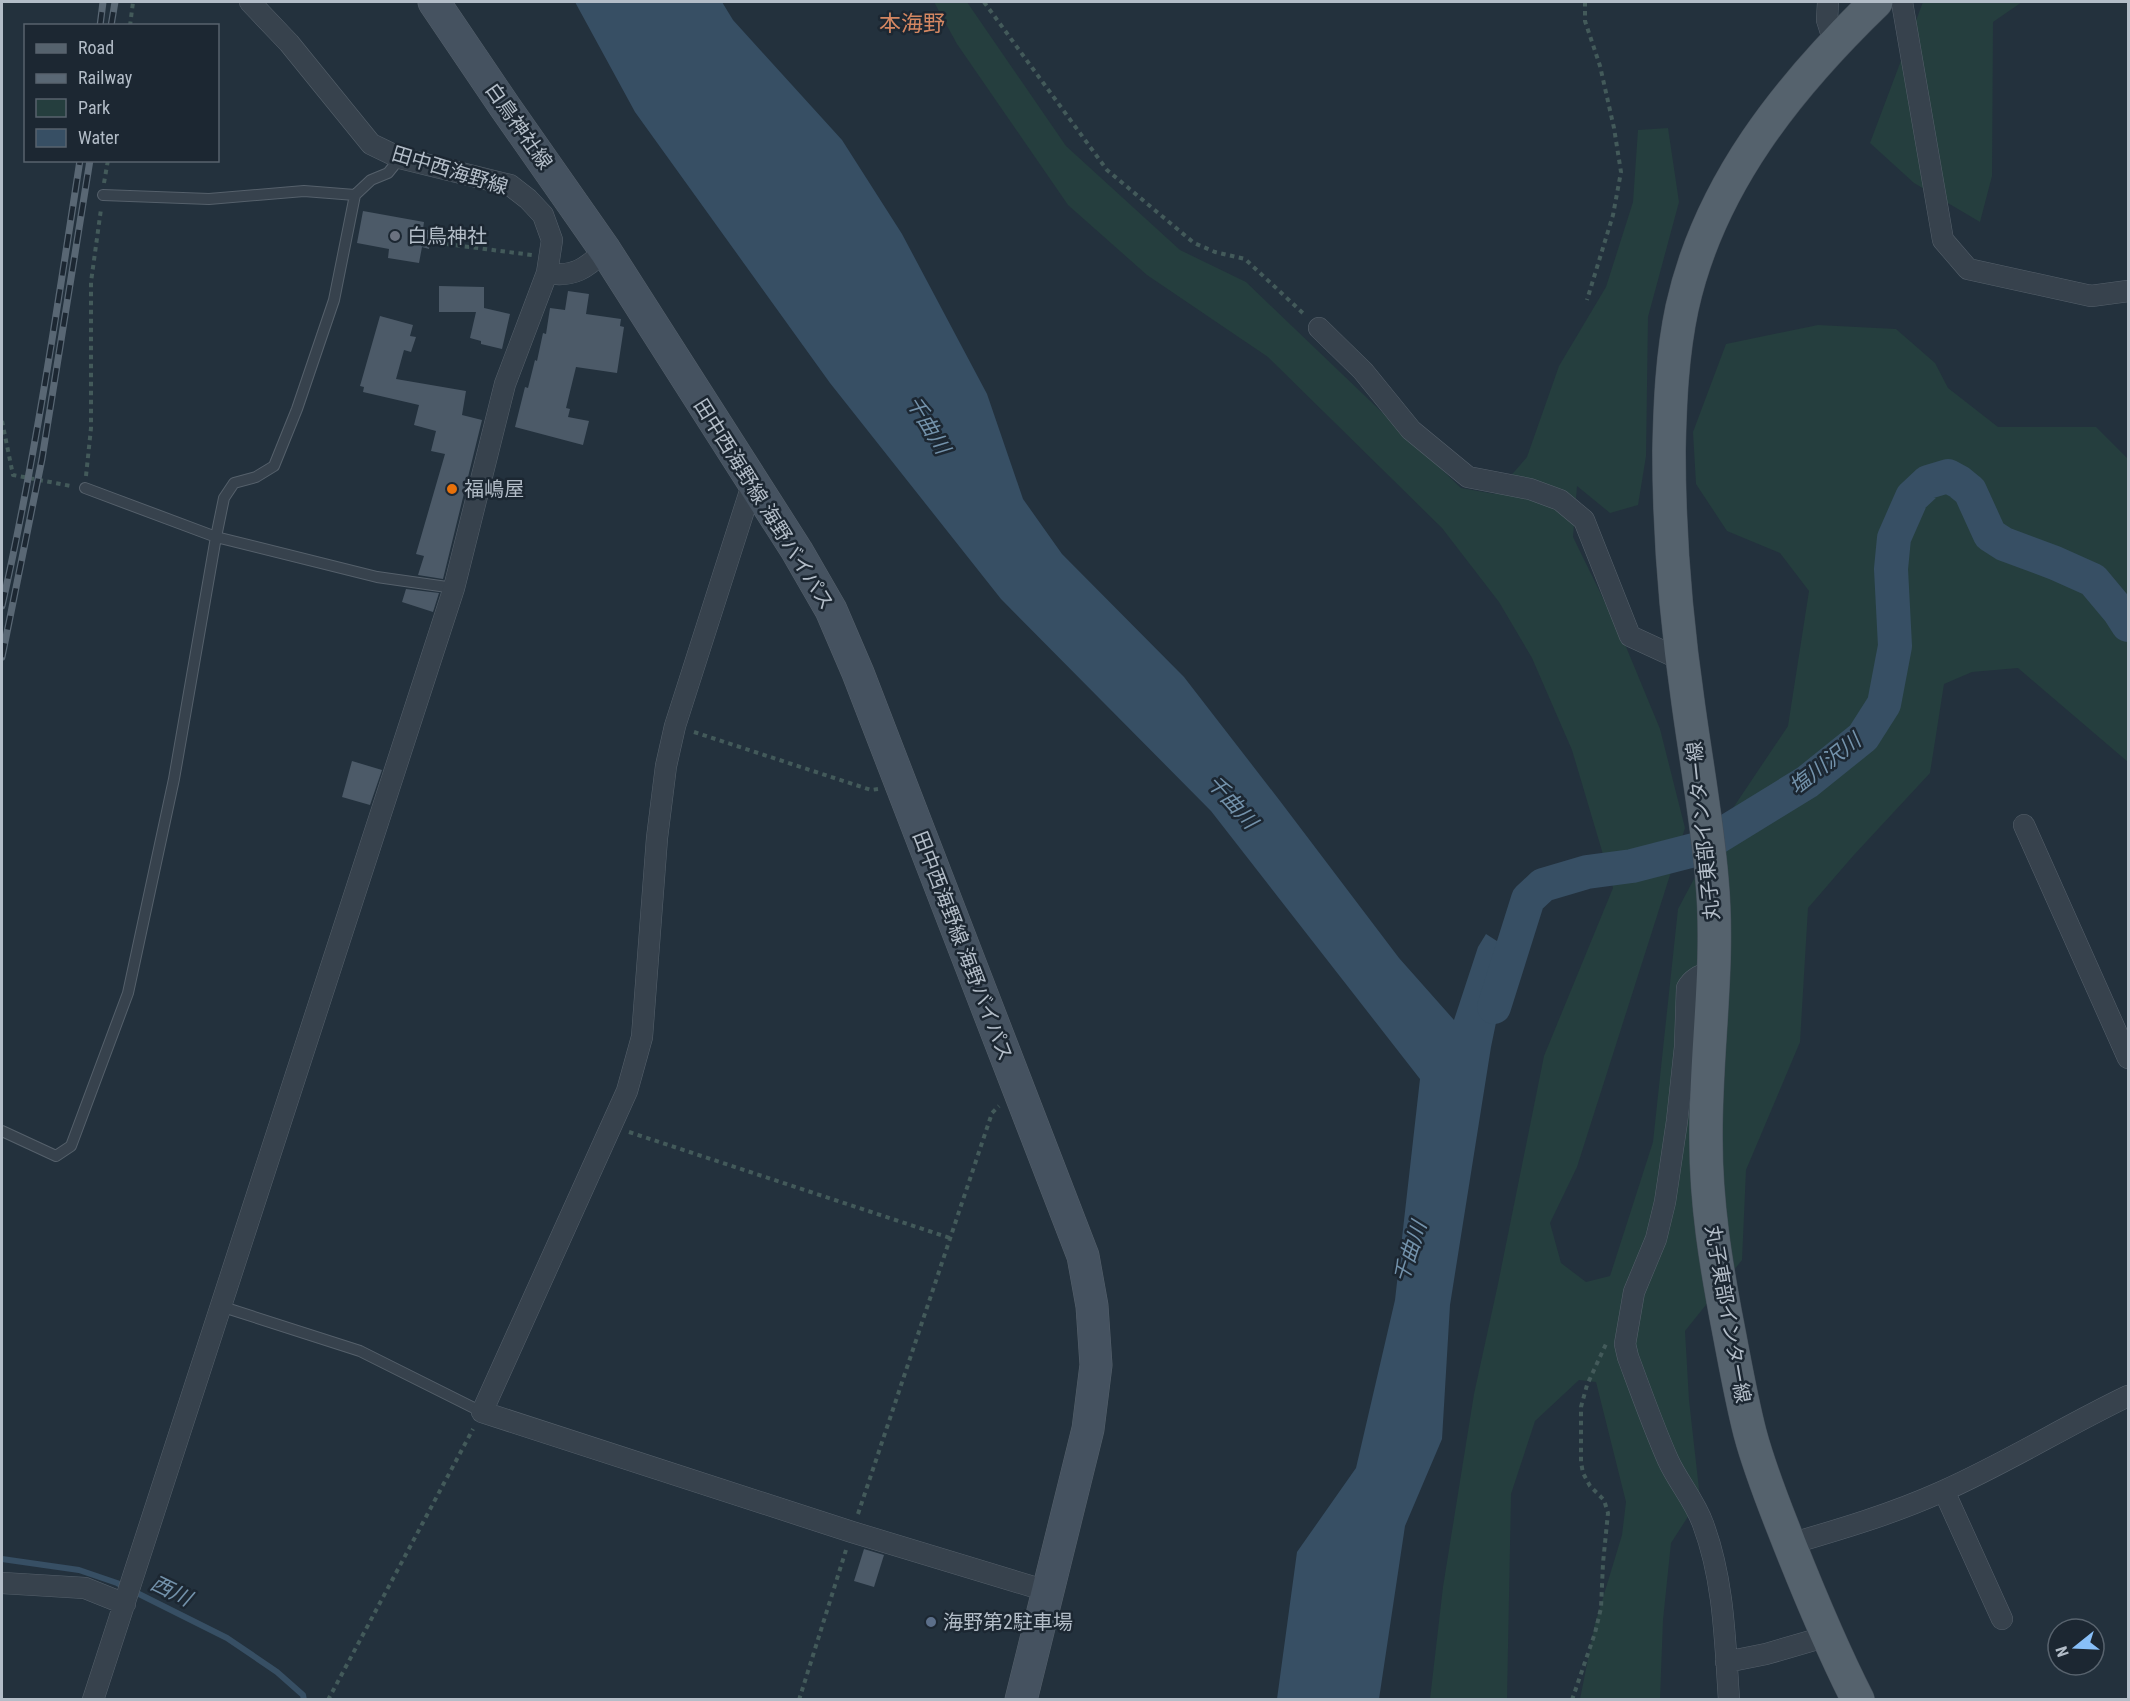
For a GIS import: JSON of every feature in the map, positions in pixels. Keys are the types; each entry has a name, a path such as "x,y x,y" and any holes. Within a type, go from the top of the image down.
{"main road":[{"name":"丸子東部インター線","path":"1858,1700 1828,1636 1767,1485 1750,1430 1713,1246 1707,1195 1706,1138 1714,970 1712,884 1682,660 1673,566 1669,468 1672,376 1682,309 1693,267 1724,191 1758,136 1778,109 1834,42 1876,2"}],"street":[{"name":"田中西海野線","path":"250,2 289,43 371,144 400,158 510,185 528,199 543,215 552,240 548,265"},
{"name":"白鳥神社線","path":"434,2 605,250"},
{"path":"1828,2 1827,20 1834,42"},
{"path":"1902,2 1943,240 1968,269 2091,296 2128,291"},
{"path":"93,1700 454,588 505,384 548,265 559,275 573,273 590,265 605,250"},
{"name":"田中西海野線 海野バイパス","path":"605,250 815,579 831,610 902,786 1083,1256 1092,1306 1096,1365 1088,1429 1021,1700"},
{"path":"1319,328 1363,371 1412,430 1468,477 1530,489 1550,496 1560,500 1584,520 1630,636 1682,660"},
{"path":"753,482 675,726 666,766 657,838 642,1037 627,1091 482,1412 852,1532 1047,1591"},
{"path":"2024,825 2128,1058"},
{"path":"1714,970 1698,976 1687,988 1684,1058 1665,1202 1656,1239 1634,1292 1625,1344 1668,1461 1702,1521 1711,1548 1719,1587 1729,1700"},
{"path":"1790,1544 1897,1512 1944,1491 2128,1396"},
{"path":"1944,1491 2002,1619"},
{"path":"2,1582 85,1588 125,1604"},
{"path":"1726,1662 1766,1654 1828,1636"}],"lane":[{"path":"2,1131 56,1156 71,1146 128,993 174,779 224,498 234,483 256,477 274,466 297,409 334,300 356,195 371,180 388,173 400,158"},
{"path":"103,195 209,199 304,191 356,195"},
{"path":"85,488 216,537 377,577 454,588"},
{"path":"220,1306 360,1351 482,1412"}],"path":[{"path":"130,24 133,2"},
{"path":"984,2 1107,170 1194,243 1215,252 1245,259 1319,328"},
{"path":"1585,2 1586,21 1600,66 1621,172 1613,215 1587,300"},
{"path":"2,421 14,476 85,488 90,428 91,282 108,162"},
{"path":"438,243 548,265"},
{"path":"675,726 871,790 902,786"},
{"path":"799,1700 852,1532 992,1113 1018,1090"},
{"path":"611,1126 950,1238"},
{"path":"1572,1700 1599,1618 1608,1520 1604,1500 1590,1486 1583,1473 1581,1407 1587,1385 1609,1336"},
{"path":"328,1700 482,1412"}],"green space":[{"path":"934,2 967,2 1066,146 1180,250 1246,282 1461,488 1495,494 1527,457 1559,366 1606,287 1633,202 1638,130 1668,128 1679,202 1648,317 1646,456 1638,505 1610,513 1577,486 1573,537 1622,637 1660,729 1685,828 1577,1167 1550,1223 1561,1263 1586,1282 1610,1276 1653,1142 1678,909 1727,817 1788,726 1809,591 1780,553 1727,531 1696,484 1693,432 1726,344 1818,325 1896,329 1935,363 1948,388 1998,427 2096,427 2128,459 2128,762 2018,668 1972,672 1944,684 1930,773 1808,908 1800,1042 1746,1170 1742,1260 1685,1331 1689,1400 1700,1498 1671,1543 1663,1620 1660,1699 1580,1699 1595,1624 1622,1535 1626,1502 1596,1382 1579,1380 1535,1421 1511,1494 1507,1699 1430,1699 1443,1587 1474,1394 1544,1056 1613,888 1572,750 1532,658 1499,602 1442,528 1268,357 1147,275 1068,205 957,44"},
{"path":"1923,2 2022,2 1993,22 1992,176 1980,222 1914,183 1870,143"}],"water":[{"name":"千曲川","path":"575,2 722,2 733,20 842,140 902,234 987,394 1023,499 1062,554 1184,677 1399,958 1454,1020 1478,947 1486,934 1511,950 1491,1047 1450,1305 1442,1439 1405,1526 1379,1699 1277,1699 1297,1552 1356,1468 1395,1300 1420,1079 1211,811 1001,599 830,383 635,112"}],"building":[{"name":"白鳥神社","path":"363,211 424,222 423,229 432,231 429,249 422,247 419,263 388,258 389,249 357,243"},
{"path":"439,286 484,287 484,308 510,314 502,349 481,344 481,341 470,338 476,312 439,312"},
{"path":"568,291 589,294 586,314 621,319 620,326 624,327 617,373 576,367 566,408 570,409 568,417 589,421 583,445 515,427 525,387 528,388 535,360 537,361 543,333 546,334 550,308 565,310"},
{"path":"380,316 413,325 410,336 416,337 411,352 404,350 396,379 466,391 462,415 482,420 443,579 418,575 424,556 416,554 445,454 431,451 436,431 414,425 419,405 363,392 364,387 360,386"},
{"path":"406,589 439,593 433,612 402,602"},
{"path":"352,761 382,770 370,805 342,797"},
{"path":"864,1549 884,1555 874,1587 854,1581"}],"waterway":[{"name":"塩川沢川","path":"1494,1007 1528,899 1543,885 1587,872 1632,866 1698,849 1807,782 1863,737 1884,704 1895,646 1891,569 1894,538 1912,497 1928,482 1948,476 1959,482 1970,491 1990,535 2004,544 2093,580 2128,625"},
{"name":"西川","path":"2,1559 79,1570 117,1583 227,1638 277,1672 303,1695 304,1700"}],"railway":[{"path":"100,24 103,2"},
{"path":"111,24 115,2"},
{"path":"2,606 35,440 80,162"},
{"path":"2,657 42,459 90,162"}],"place":[{"name":"白鳥神社","path":"395,236"},
{"name":"福嶋屋","path":"452,489"},
{"name":"海野第2駐車場","path":"931,1622"}],"district":[{"name":"本海野","path":"912,23"}]}
